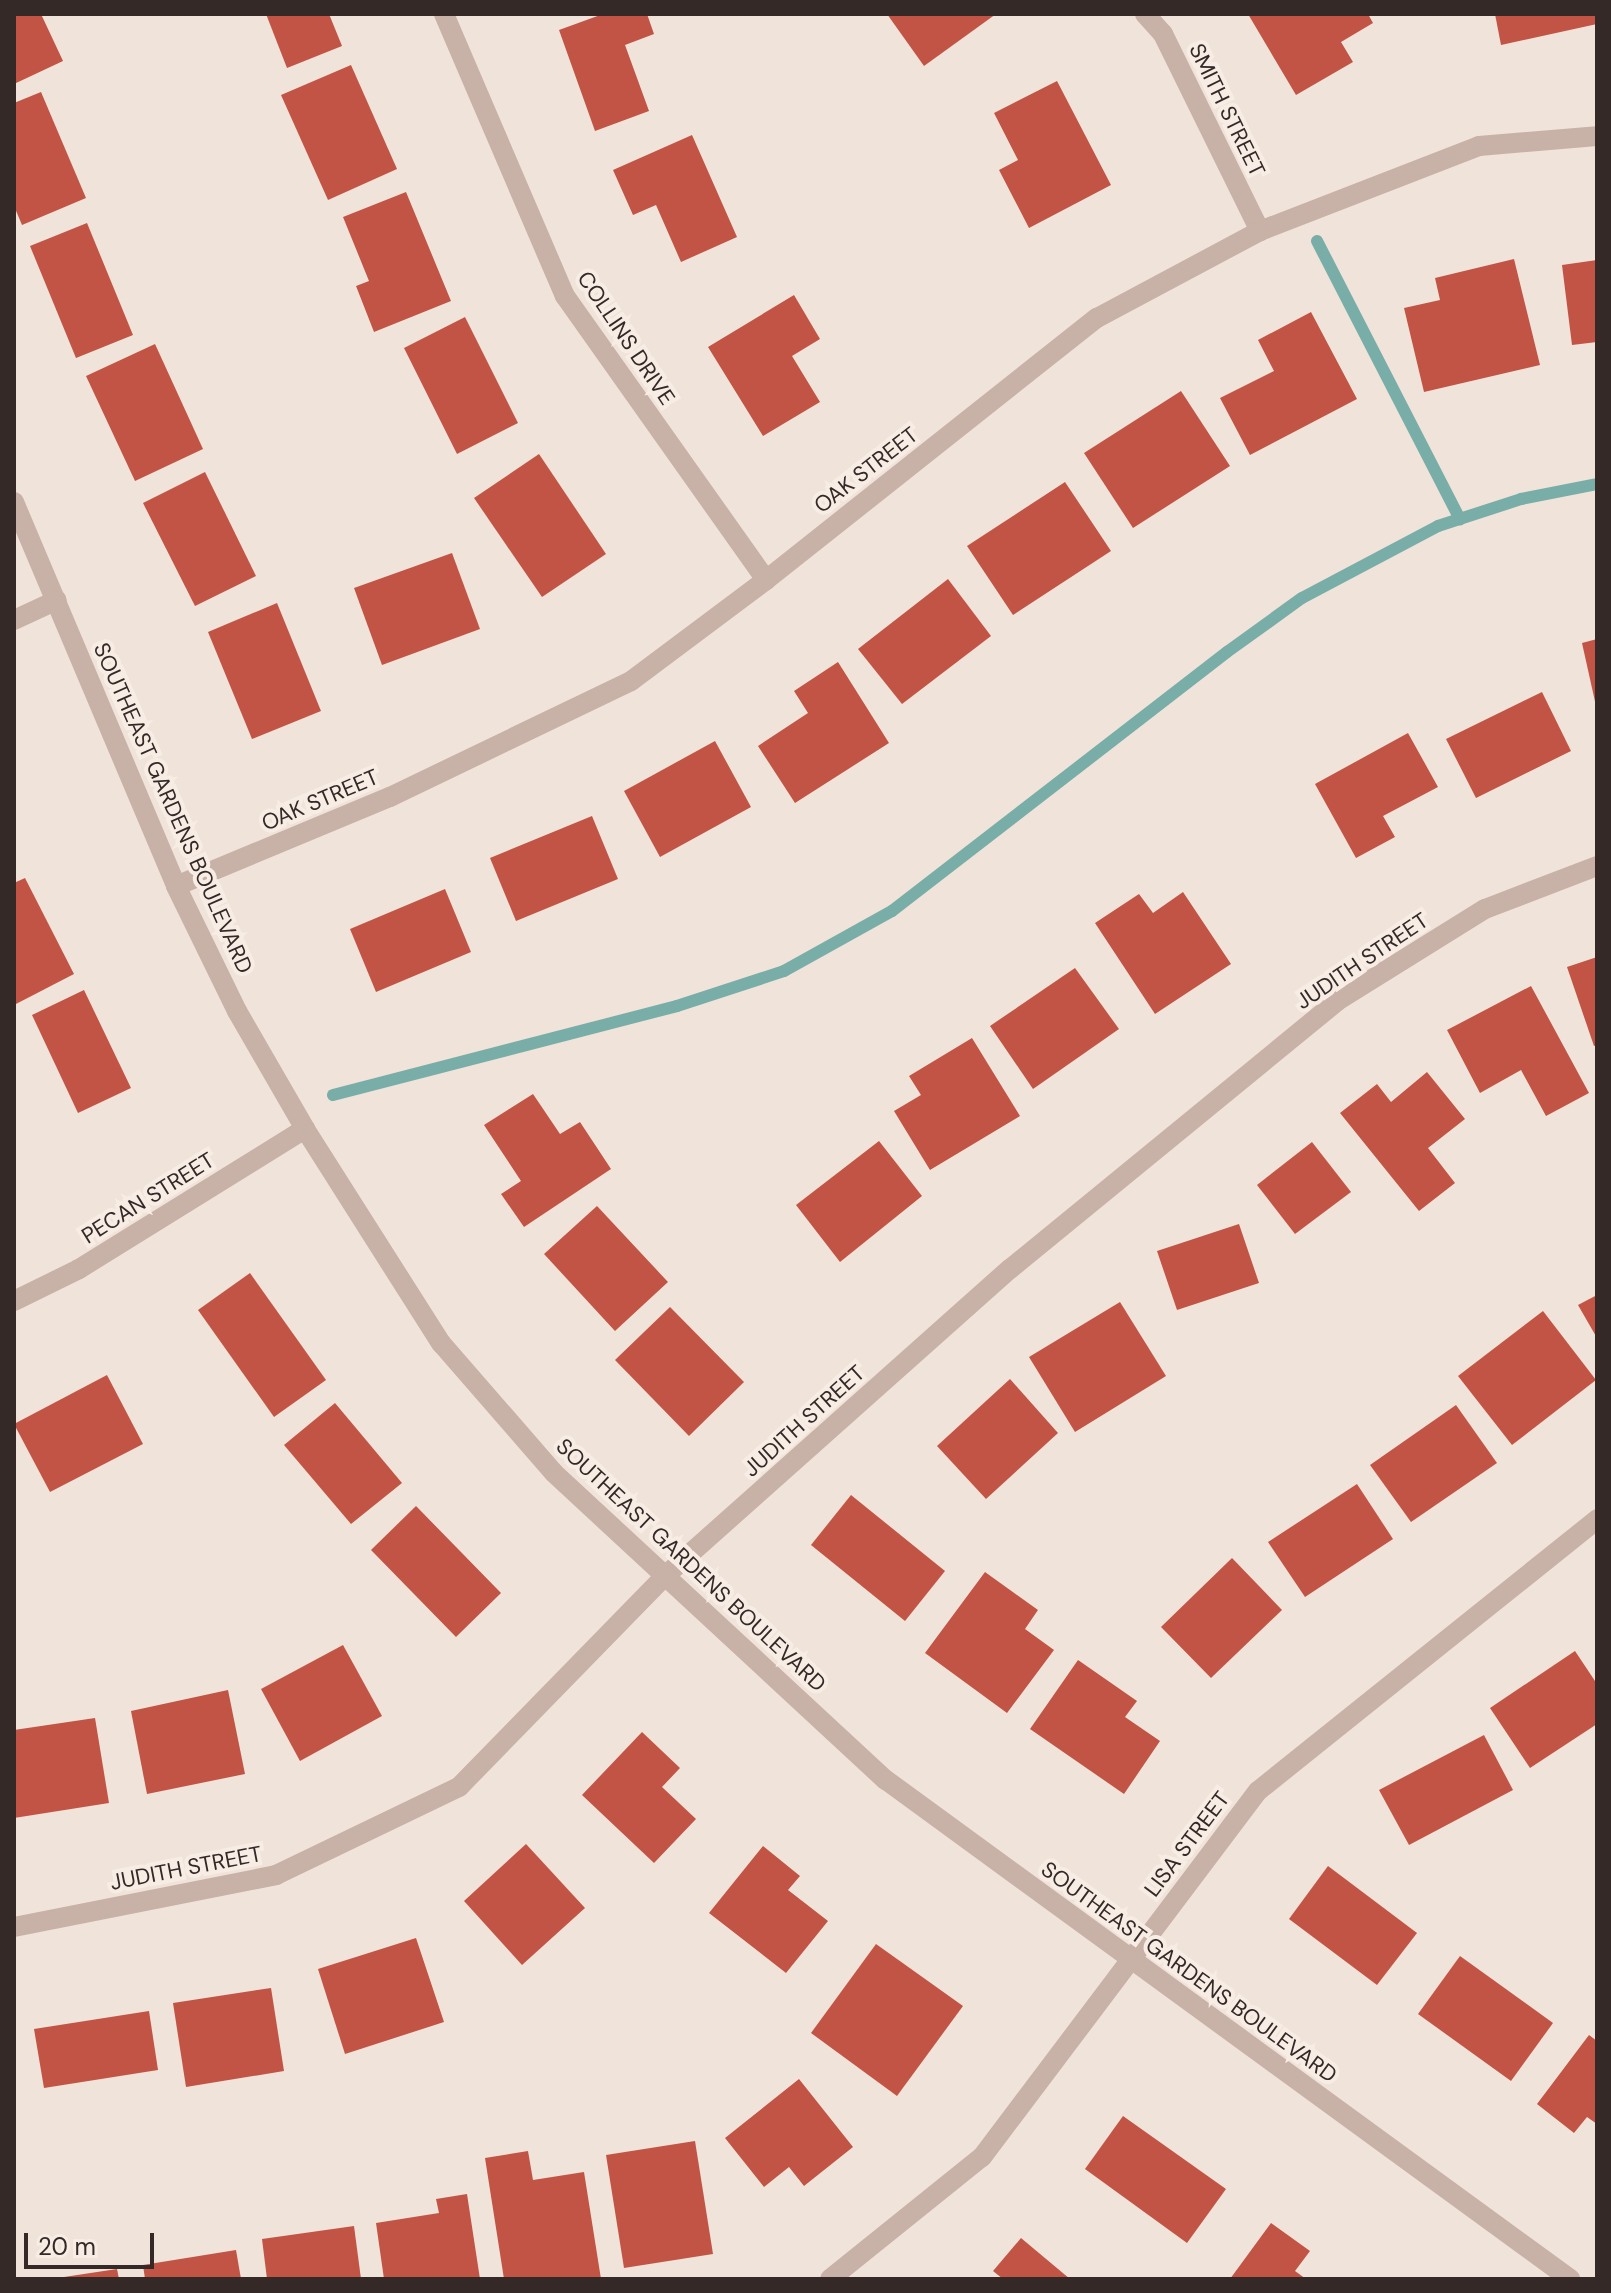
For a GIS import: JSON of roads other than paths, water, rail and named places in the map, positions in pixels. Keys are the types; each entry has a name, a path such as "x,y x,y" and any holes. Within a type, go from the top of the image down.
{"street":[{"name":"COLLINS DRIVE","path":"444,14 565,296 766,580"},
{"name":"SMITH STREET","path":"1145,14 1163,34 1260,231"},
{"name":"OAK STREET","path":"176,886 390,797 631,681 766,580 1097,318 1260,231 1479,146 1597,136"},
{"name":"SOUTHEAST GARDENS BOULEVARD","path":"14,502 176,886 237,1011 305,1129 441,1343 554,1473 886,1780 1570,2279"},
{"path":"14,620 57,600"},
{"name":"JUDITH STREET","path":"14,1927 276,1875 459,1787 665,1576 1010,1269 1337,1001 1485,909 1597,866"},
{"name":"PECAN STREET","path":"14,1301 79,1269 305,1129"},
{"name":"LISA STREET","path":"830,2279 982,2157 1258,1791 1597,1519"}],"waterway":[{"path":"1317,241 1460,519"},
{"path":"333,1095 677,1006 784,971 892,911 1227,652 1302,598 1438,526 1521,499 1597,484"}]}
